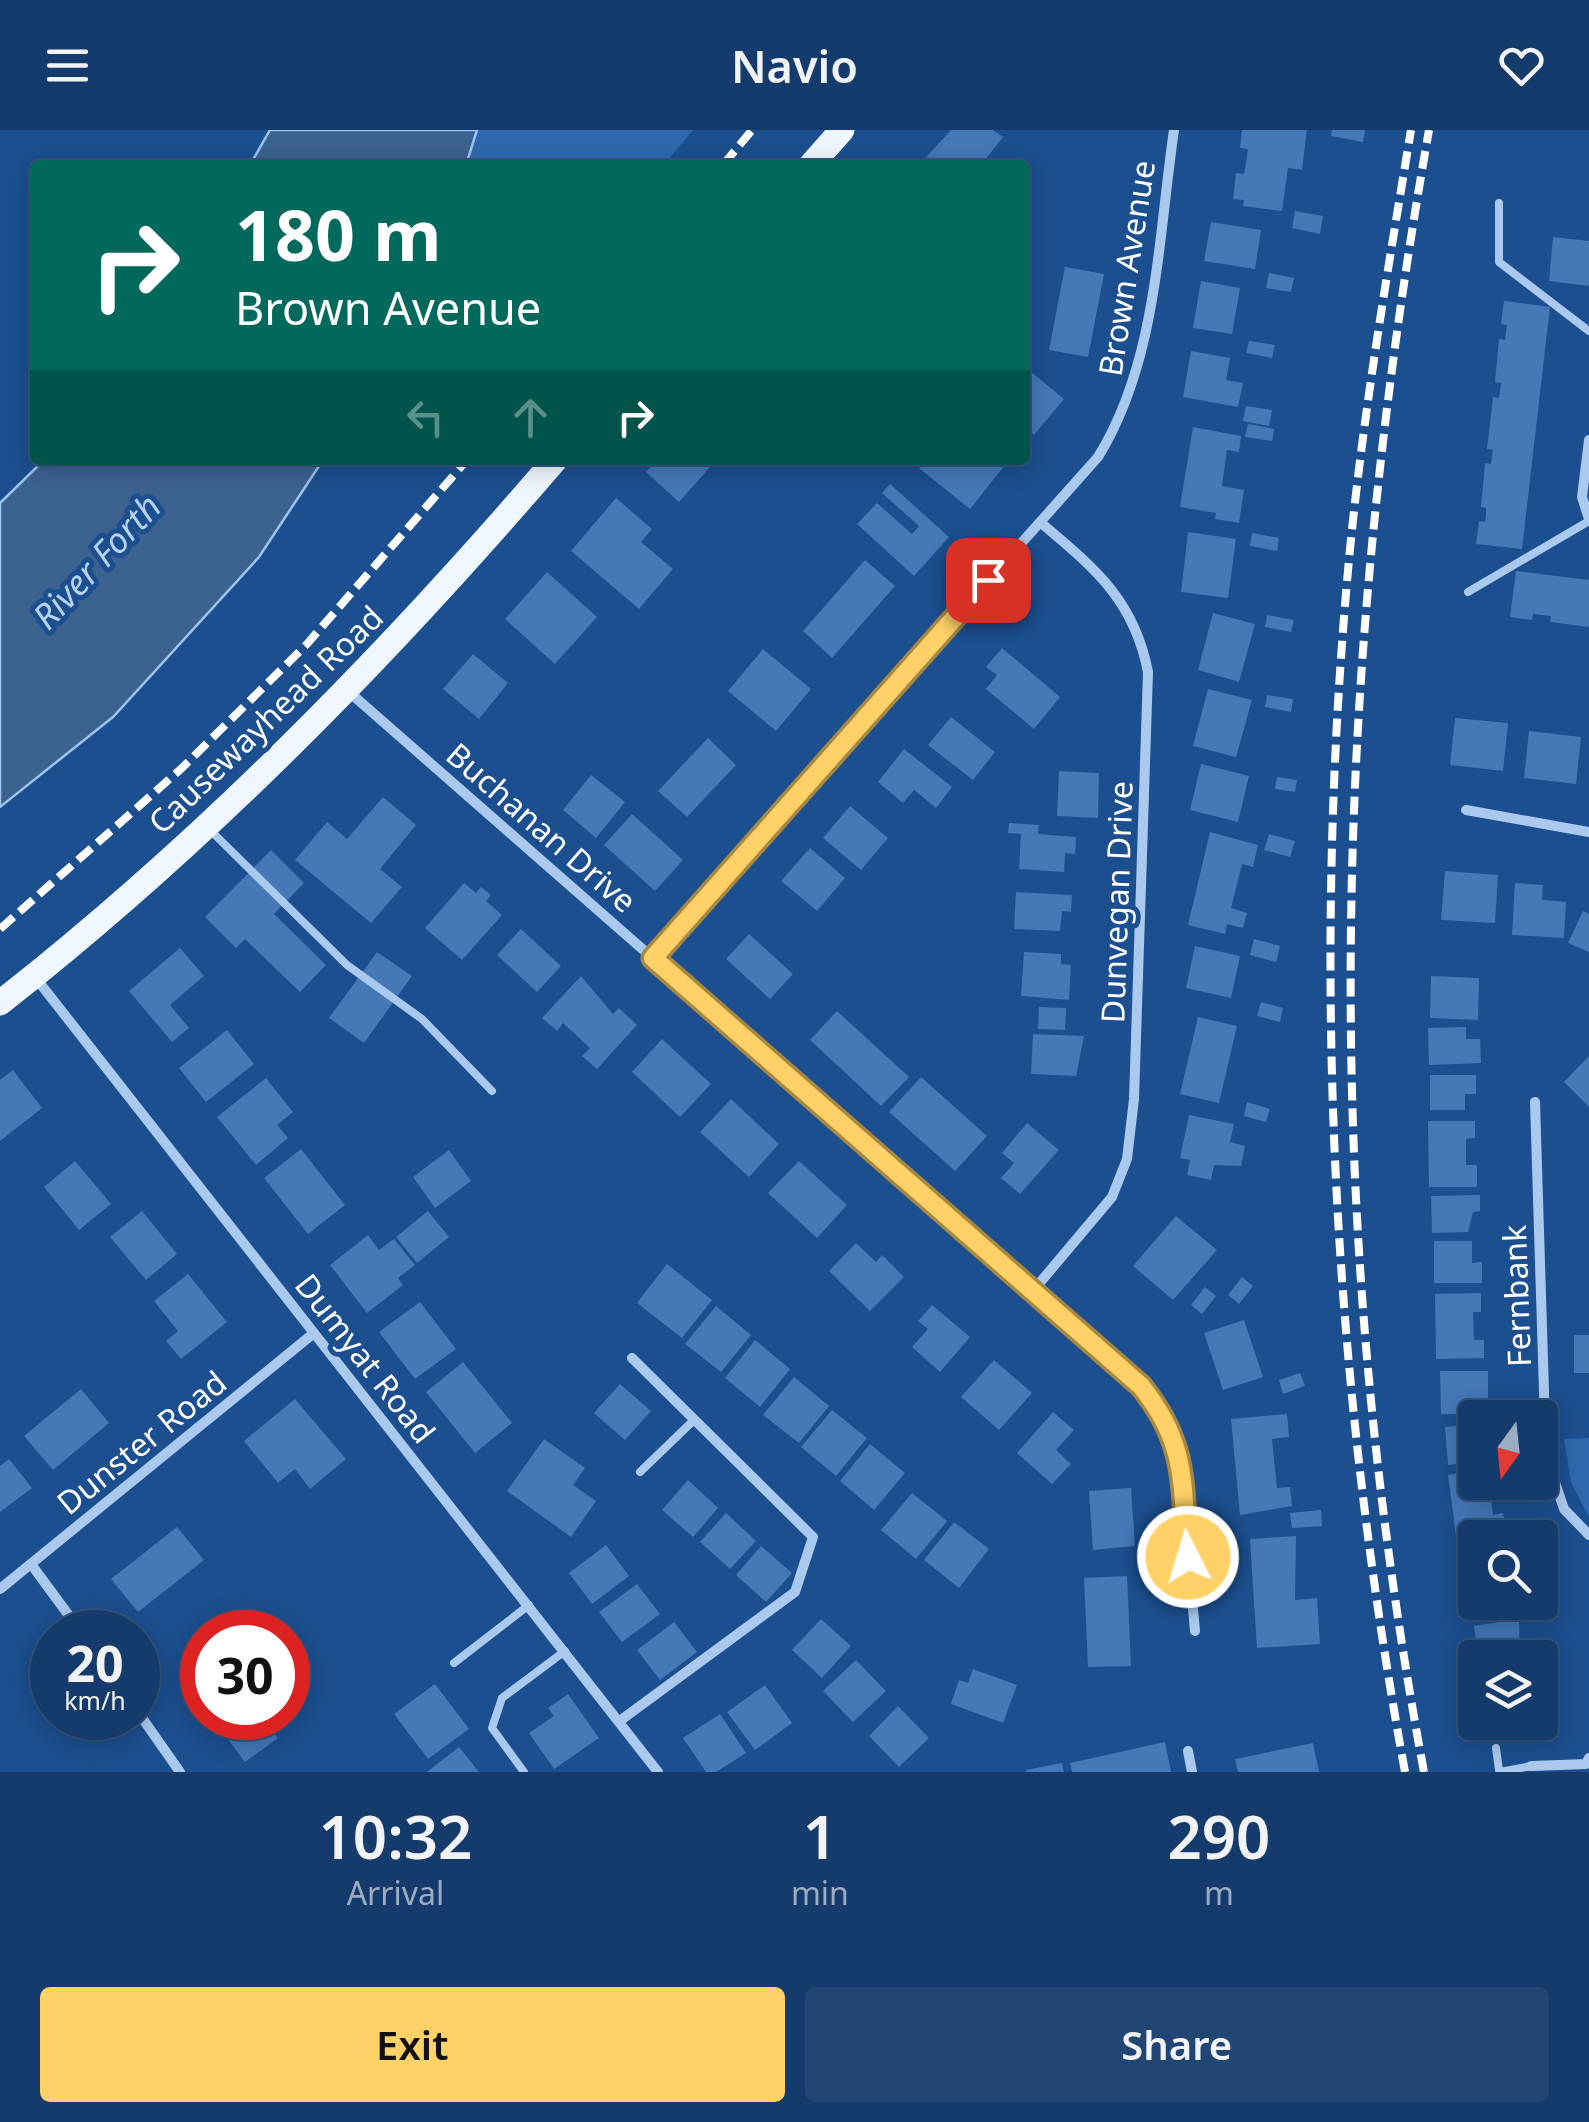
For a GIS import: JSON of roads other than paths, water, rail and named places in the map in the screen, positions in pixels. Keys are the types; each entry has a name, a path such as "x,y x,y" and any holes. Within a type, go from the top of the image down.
{"main road":[{"path":"815,160 842,130"},
{"name":"Causewayhead Road","path":"0,1003 206,826 348,690 550,465"}],"street":[{"name":"Brown Avenue","path":"653,958 1098,456 1122,418 1137,376 1174,130"},
{"path":"1589,440 1582,497 1589,520"},
{"name":"Dunvegan Drive","path":"1032,1292 1112,1197 1127,1159 1134,1099 1148,672 1141,636 1122,600 1040,522"},
{"name":"Buchanan Drive","path":"348,690 1141,1386 1166,1417 1178,1446 1195,1631"},
{"path":"1466,810 1589,832"},
{"name":"Dumyat Road","path":"34,976 658,1772"},
{"name":"Fernbank","path":"1535,1102 1546,1456 1564,1510 1589,1536"},
{"name":"Dunster Road","path":"0,1589 314,1334"},
{"path":"620,1720 795,1592 812,1537 632,1358"},
{"path":"31,1564 64,1610"},
{"path":"158,1740 180,1772"},
{"path":"1188,1751 1192,1772"},
{"path":"1531,1766 1588,1763"}],"lane":[{"path":"1499,203 1499,262 1589,331"},
{"path":"1468,592 1589,520"},
{"path":"206,826 346,965 422,1020 492,1091"},
{"path":"640,1472 694,1420"},
{"path":"454,1663 529,1605"},
{"path":"524,1772 492,1728 502,1698 566,1651"},
{"path":"1496,1748 1500,1771 1531,1766"}],"water":[{"path":"270,130 477,130 468,160 253,160"},
{"name":"River Forth","path":"39,465 320,465 259,557 113,717 0,807 0,503"}],"railway":[{"path":"727,160 752,130"},
{"path":"1405,1772 1380,1621 1345,1316 1331,1009 1338,702 1350,549 1369,391 1411,130"},
{"path":"1424,1772 1390,1565 1367,1359 1354,1155 1351,951 1357,747 1372,542 1396,337 1429,130"},
{"path":"0,929 182,768 307,644 463,465"}]}
